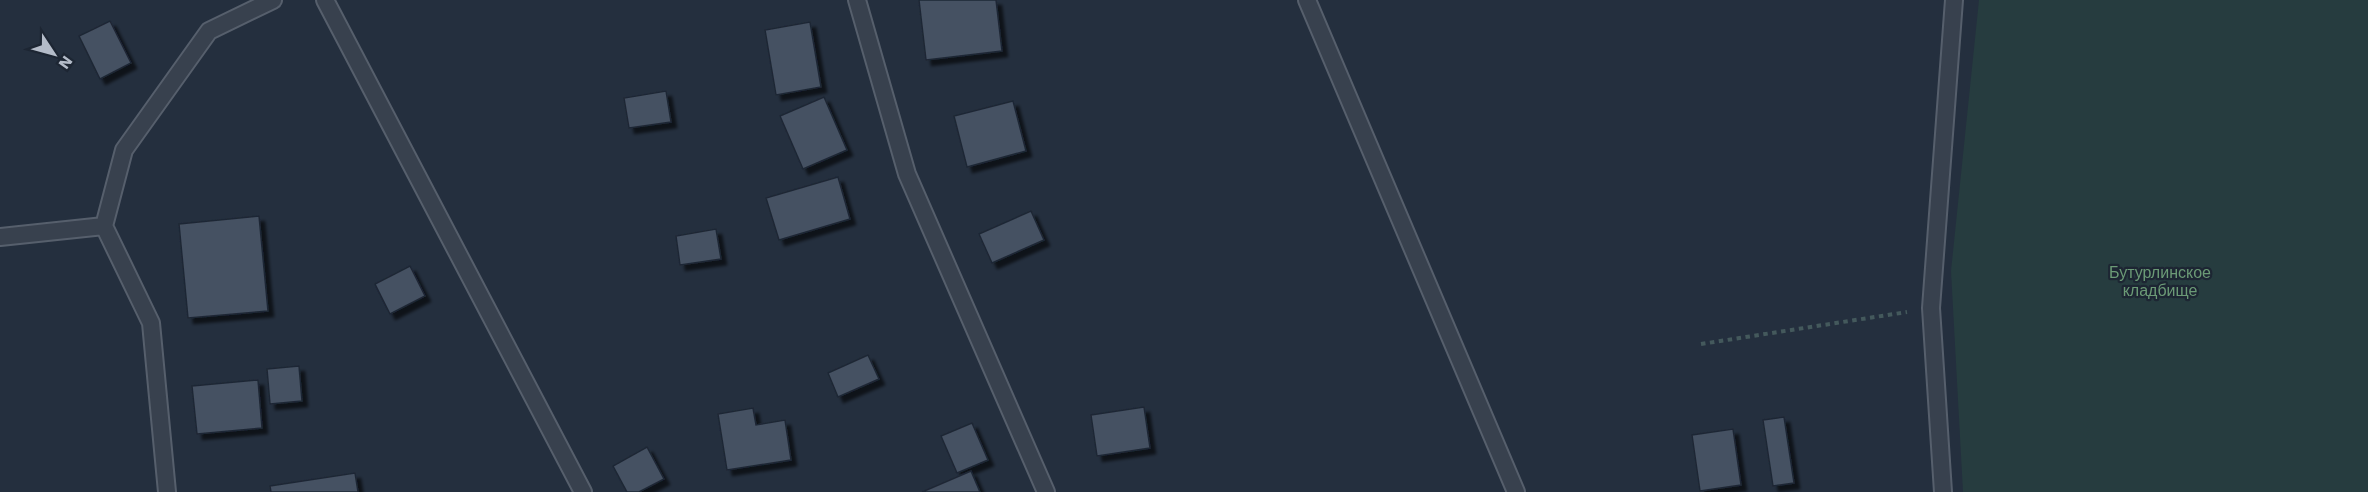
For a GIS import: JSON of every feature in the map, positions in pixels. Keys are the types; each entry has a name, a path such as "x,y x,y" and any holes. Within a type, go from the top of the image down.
{"lane":[{"path":"167,492 151,323 104,226 124,150 209,31 273,0"},
{"path":"325,0 582,492"},
{"path":"857,0 907,174 1046,492"},
{"path":"1307,0 1516,492"},
{"path":"1943,492 1931,308 1954,0"},
{"path":"0,237 104,226"}],"path":[{"path":"1701,344 1931,308"}],"green space":[{"name":"Бутурлинское кладбище","path":"1979,0 2368,0 2368,492 1963,492 1951,271"}],"building":[{"path":"919,0 996,0 1002,51 926,60"},
{"path":"110,21 131,63 100,79 79,36"},
{"path":"810,22 821,87 776,95 765,30"},
{"path":"666,91 671,122 629,128 624,98"},
{"path":"824,97 847,150 803,169 780,116"},
{"path":"1013,101 1026,151 967,167 954,116"},
{"path":"838,177 850,219 779,240 766,198"},
{"path":"1031,211 1044,240 992,263 979,234"},
{"path":"259,216 268,311 188,318 179,224"},
{"path":"716,229 721,259 680,265 676,236"},
{"path":"410,266 425,296 390,314 375,284"},
{"path":"868,355 879,379 838,397 828,373"},
{"path":"299,366 302,401 270,404 267,369"},
{"path":"258,380 262,428 197,434 192,386"},
{"path":"1144,407 1150,448 1097,456 1091,415"},
{"path":"753,408 756,425 785,420 791,460 727,470 718,414"},
{"path":"1784,417 1794,483 1773,486 1763,420"},
{"path":"972,423 988,460 957,473 941,436"},
{"path":"1733,429 1741,485 1700,491 1692,435"},
{"path":"647,447 664,479 639,492 627,492 613,466"},
{"path":"971,471 980,492 922,492"},
{"path":"355,473 358,492 271,492 270,486"}]}
